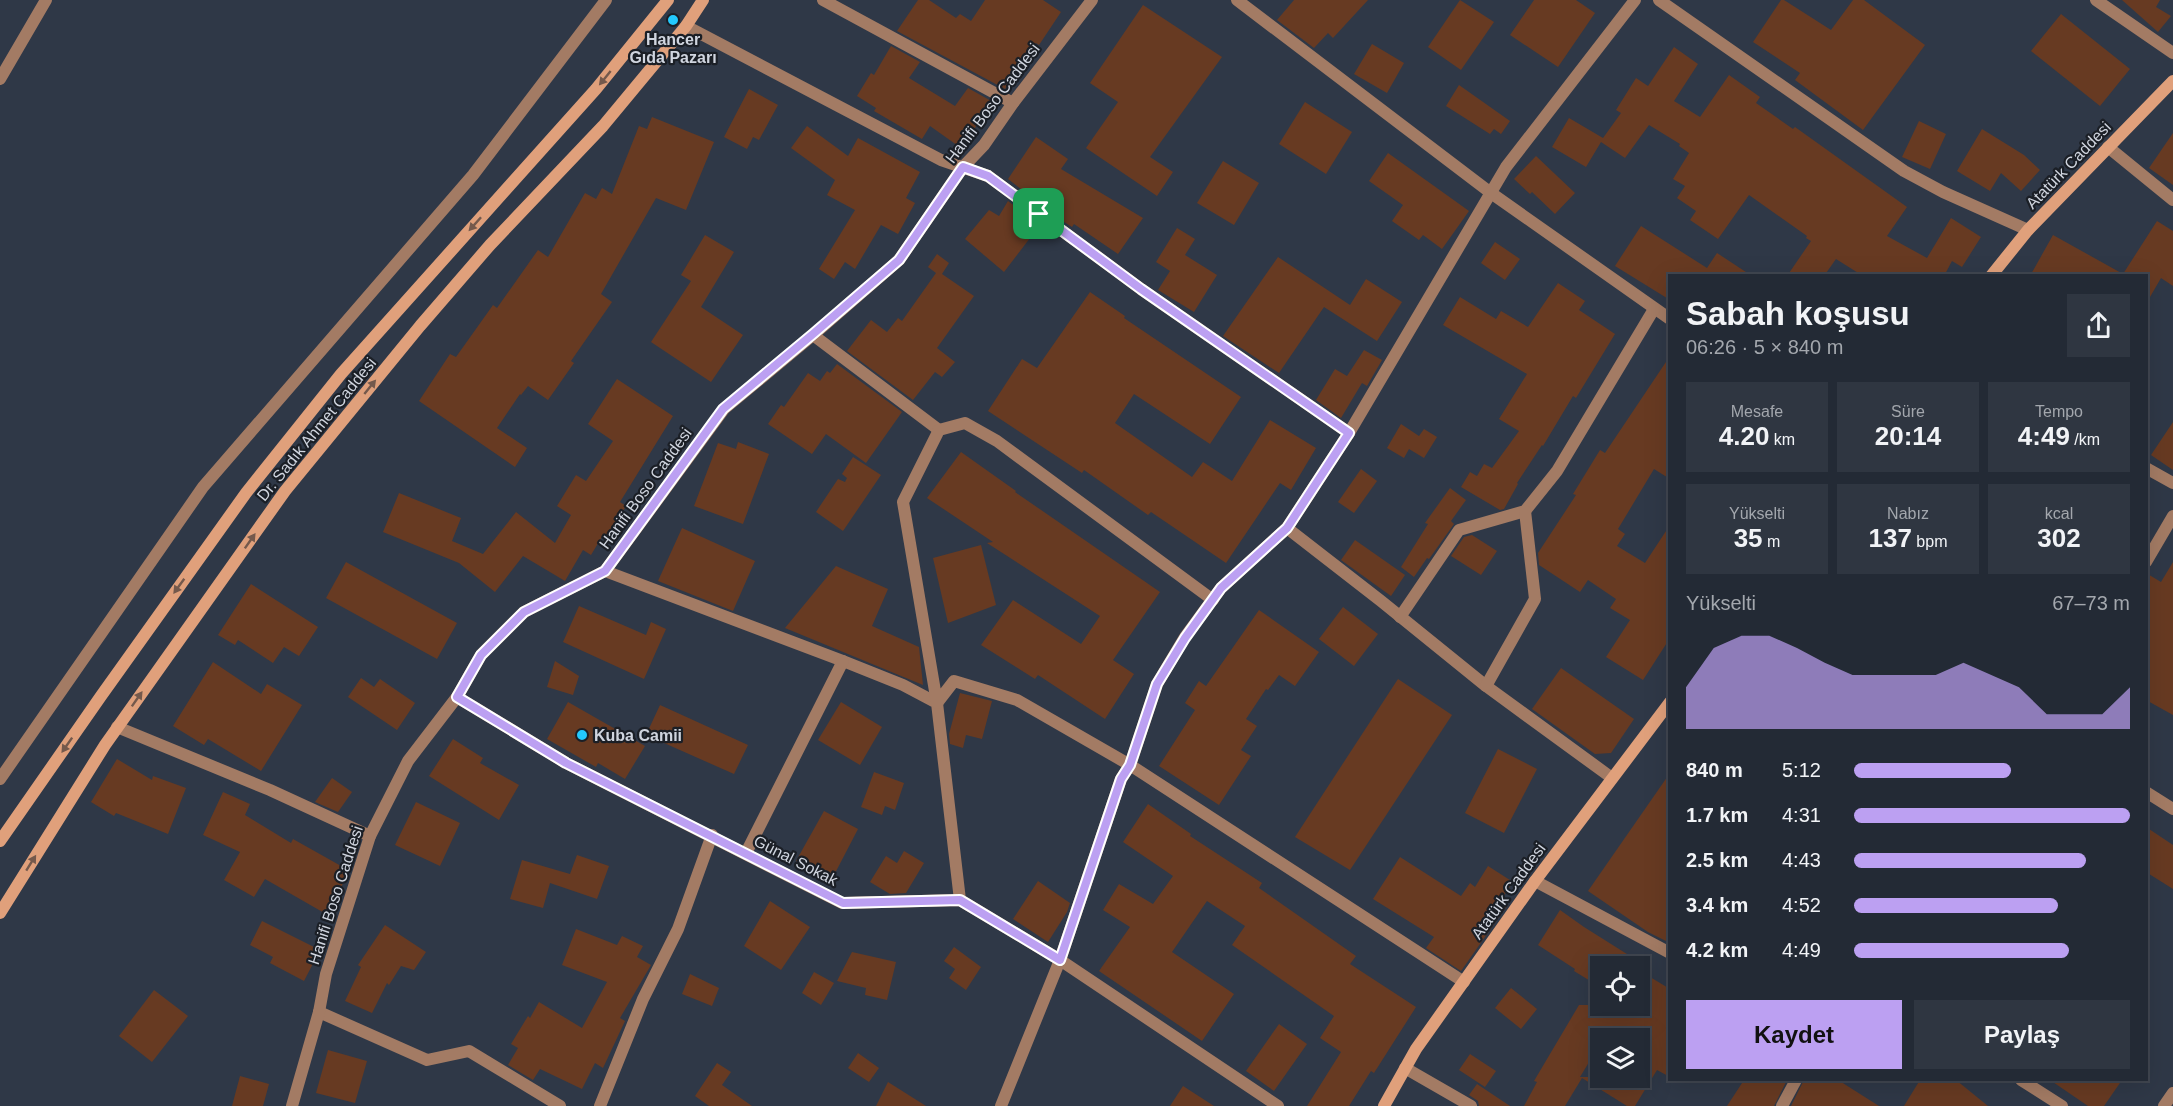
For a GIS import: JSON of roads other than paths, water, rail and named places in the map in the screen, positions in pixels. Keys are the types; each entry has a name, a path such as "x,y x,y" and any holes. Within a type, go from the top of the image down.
{"street":[{"path":"0,80 46,0"},
{"path":"0,779 203,487 473,175 606,0"},
{"name":"Dr. Sadık Ahmet Caddesi","path":"0,842 246,493 342,374 596,89 668,0"},
{"name":"Dr. Sadık Ahmet Caddesi","path":"0,913 117,727 285,491 420,326 490,245 603,126 686,26 704,0"},
{"path":"823,0 1013,103"},
{"name":"Hanifi Boso Caddesi","path":"292,1106 326,974 370,836 408,761 457,697 481,655 524,612 605,571 723,409 899,260 963,167 984,145 1013,103 1092,0"},
{"path":"1001,1106 1060,960 1121,779 1130,765 1157,684 1185,638 1221,588 1287,528 1349,433 1506,167 1635,0"},
{"path":"1659,0 1904,171 1943,192 2028,230"},
{"path":"2096,0 2173,53"},
{"path":"1239,1 1491,193 1668,318"},
{"path":"686,26 941,160 988,176 1141,289 1349,433"},
{"name":"Atatürk Caddesi","path":"1993,274 2028,230 2173,81"},
{"path":"2108,147 2173,200"},
{"path":"1400,617 1459,530 1525,511 1557,471 1654,309"},
{"path":"813,334 939,430"},
{"path":"1213,600 997,441 965,423 939,430 903,502 937,703 960,900 1060,960 1278,1106"},
{"path":"2148,469 2173,483"},
{"path":"1486,686 1535,599 1525,511"},
{"path":"2148,559 2173,516"},
{"path":"1287,528 1382,601 1486,686 1612,778"},
{"path":"605,571 843,661 903,685 937,703"},
{"path":"746,853 843,661"},
{"path":"937,703 954,681 1017,700 1130,765 1464,982"},
{"name":"Günal Sokak","path":"457,697 566,763 843,903 960,900"},
{"name":"Atatürk Caddesi","path":"1384,1106 1416,1049 1535,881 1668,705"},
{"path":"117,727 270,790 370,836"},
{"path":"2148,793 2173,809"},
{"path":"600,1106 643,999 678,929 712,835"},
{"path":"1535,881 1668,952"},
{"path":"318,1012 427,1060 469,1051 560,1106"},
{"path":"1405,1068 1471,1106"},
{"path":"1782,1106 1795,1081"},
{"path":"2023,1081 2062,1106"},
{"path":"2164,1106 2173,1093"}],"place":[{"name":"Hancer Gıda Pazarı","path":"673,20"},
{"name":"Kuba Camii","path":"582,735"}]}
